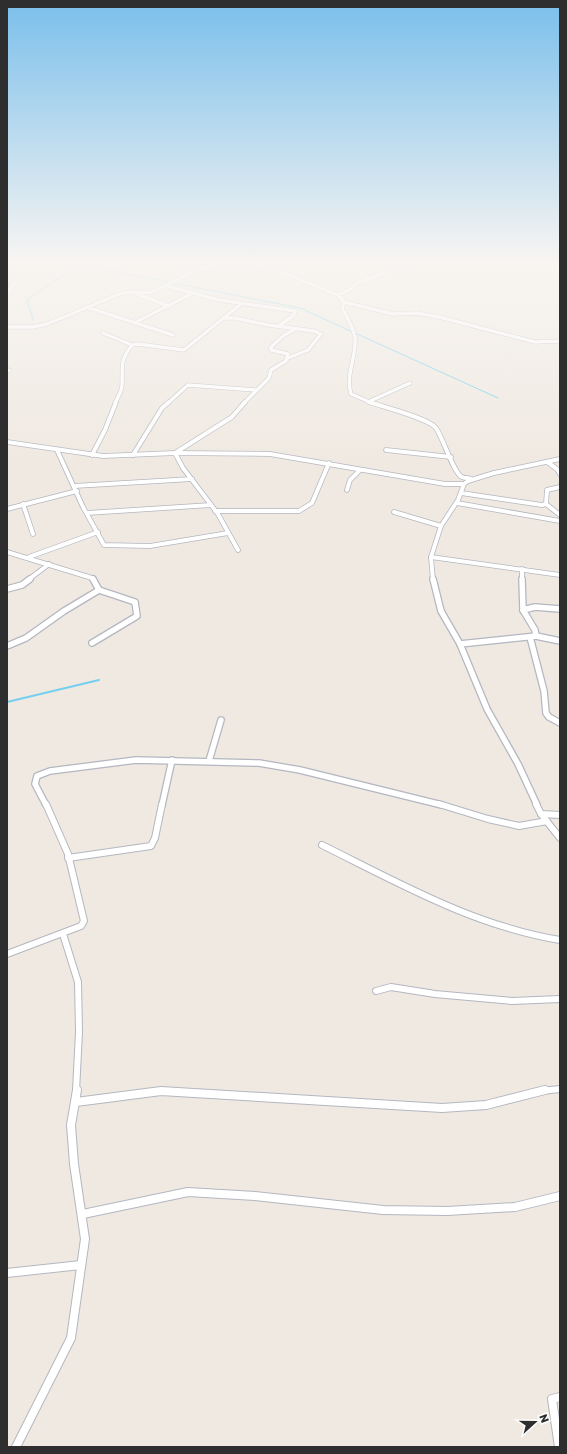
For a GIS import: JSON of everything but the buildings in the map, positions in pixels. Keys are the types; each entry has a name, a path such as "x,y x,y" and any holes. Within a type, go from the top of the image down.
{"street":[{"path":"161,331 173,335"},
{"path":"103,332 132,345 138,344 184,350 208,331"},
{"path":"288,358 287,353 273,351 271,347 282,336 292,331"},
{"path":"174,452 232,417 255,390 269,378 271,370 280,366 288,358 308,350 321,334 313,331"},
{"path":"353,331 355,343 348,388 352,394 368,402 423,420 435,426 451,457 456,472 461,477 471,479"},
{"path":"493,331 536,342 560,341"},
{"path":"92,455 105,430 122,386 121,365 125,354 132,345"},
{"path":"368,402 410,383"},
{"path":"133,455 142,438 162,408 188,385 255,390"},
{"path":"7,442 92,455 133,455 174,452 270,454 445,484 464,484 471,479 560,459"},
{"path":"58,450 87,514 104,545 150,546 228,533"},
{"path":"386,450 438,457 451,457"},
{"path":"174,452 215,511 238,550"},
{"path":"547,462 557,469 560,474"},
{"path":"215,511 299,511 312,503 329,463"},
{"path":"347,490 350,480 360,470"},
{"path":"74,486 192,479"},
{"path":"464,484 462,493 457,503 441,526 431,558 430,571 436,594 441,611 460,644 487,709 518,764 541,814 560,838"},
{"path":"546,504 547,490 560,487"},
{"path":"7,509 77,491"},
{"path":"462,493 523,504 546,504 560,515"},
{"path":"457,503 560,521"},
{"path":"23,504 33,534"},
{"path":"87,514 211,505"},
{"path":"394,512 441,526"},
{"path":"29,557 50,548 98,532"},
{"path":"7,552 29,557 92,578 98,586 98,590"},
{"path":"431,558 560,575"},
{"path":"7,589 22,586 49,564"},
{"path":"522,569 523,610 535,630 536,636"},
{"path":"7,646 18,643 36,632 73,605 98,590 135,602 137,616 92,643"},
{"path":"523,610 535,607 560,609"},
{"path":"460,644 536,636 560,641"},
{"path":"530,637 544,691 546,713 549,718 560,723"},
{"path":"209,761 221,720"},
{"path":"7,954 63,934 81,926 84,921 78,883 52,816 42,800 35,784 37,776 50,771 136,760 259,763 300,770 422,799 488,819 520,826 547,821"},
{"path":"68,858 151,846 155,838 172,760"},
{"path":"541,814 560,815"},
{"path":"322,845 445,905 481,920 524,934 560,940"},
{"path":"16,1447 71,1338 85,1239 83,1214 74,1164 72,1124 76,1102 79,1032 78,982 63,934"},
{"path":"376,991 391,987 435,994 512,1001 560,999"},
{"path":"76,1102 161,1091 442,1108 486,1105 549,1089 560,1089"},
{"path":"83,1214 188,1192 255,1196 383,1210 447,1211 515,1207 560,1196"},
{"path":"7,1273 81,1265"},
{"path":"559,1447 552,1399 560,1397"}],"waterway":[{"path":"350,331 498,398"},
{"path":"7,702 99,680"}]}
